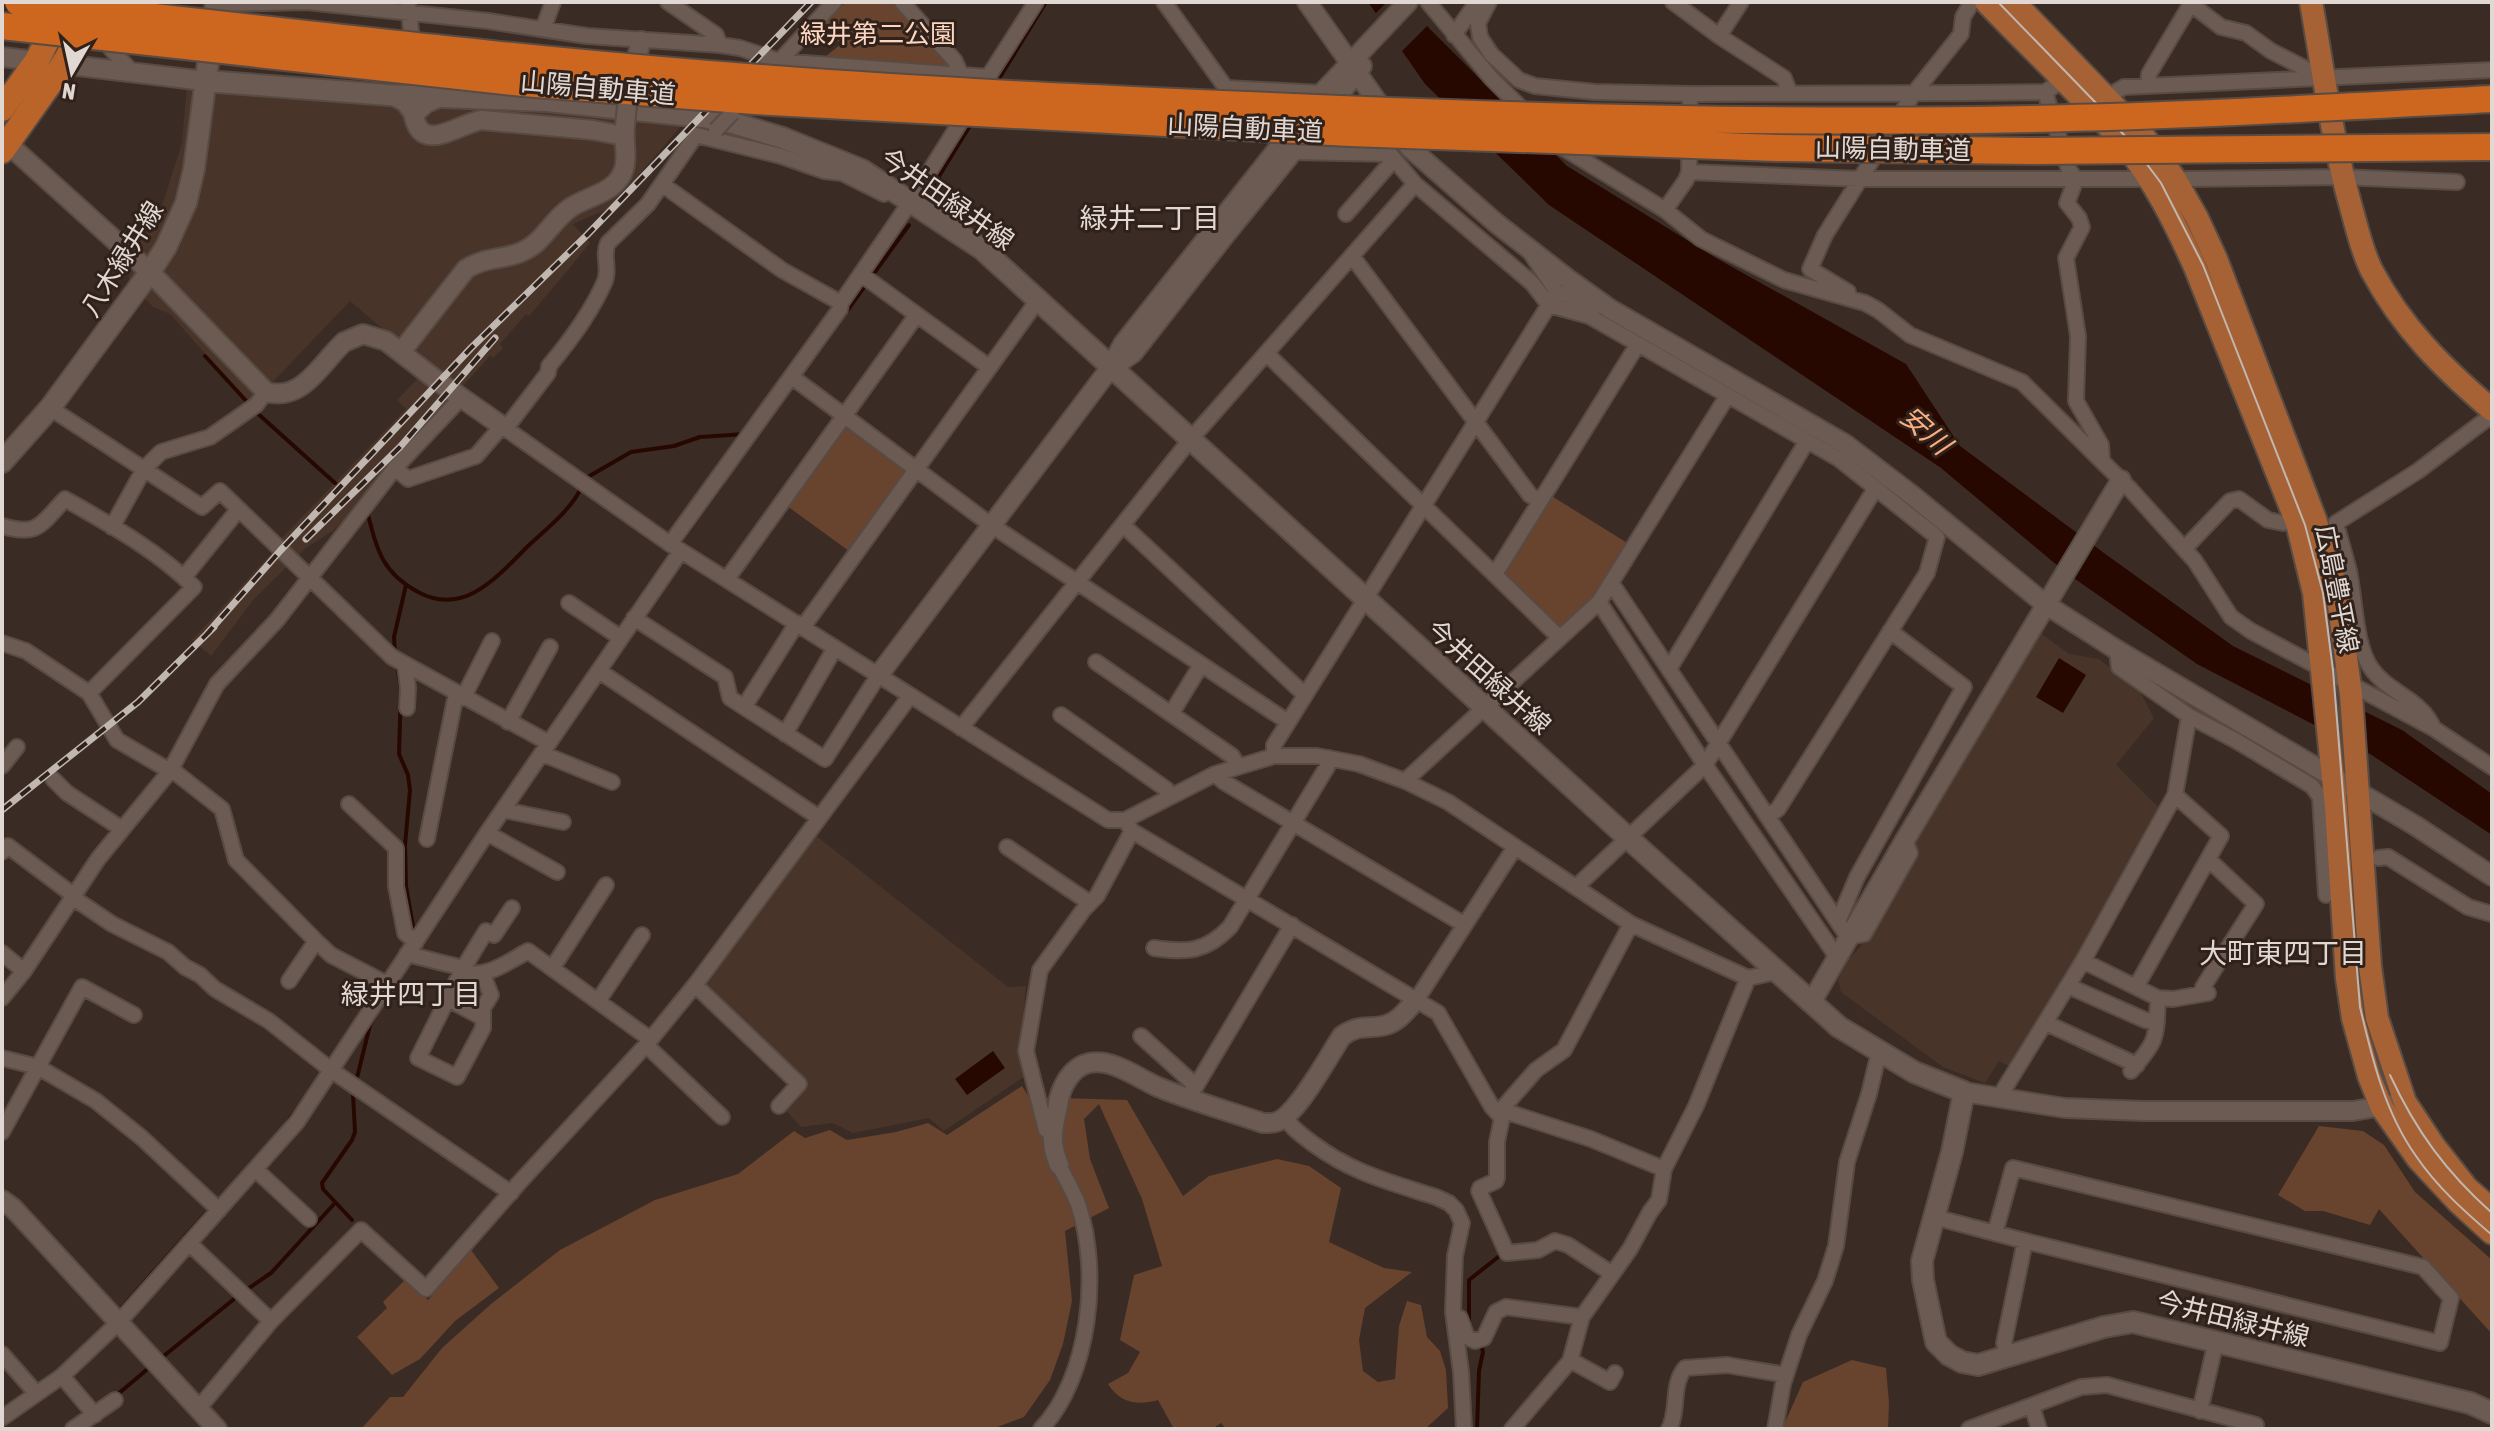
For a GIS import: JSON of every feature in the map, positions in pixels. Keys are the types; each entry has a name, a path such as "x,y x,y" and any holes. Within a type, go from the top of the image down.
{"highway":[{"name":"山陽自動車道","path":"18,2 770,79 1025,95 1579,118 2032,119 2252,112 2492,99"},
{"path":"36,62 59,2"},
{"path":"2,109 36,62 68,2"},
{"path":"5,148 63,65 97,2"},
{"path":"133,2 335,36"},
{"name":"山陽自動車道","path":"2,26 554,85 913,111 1350,133 1777,148 2033,151 2492,147"}],"main road":[{"name":"広島豊平線","path":"1986,2 2054,86 2125,146 2149,179 2195,267 2297,523 2314,593 2324,678 2349,991 2357,1032 2382,1108 2418,1159 2492,1233"},
{"name":"広島豊平線","path":"2014,2 2145,138 2175,179 2216,259 2315,519 2337,590 2350,689 2370,966 2377,1018 2405,1102 2467,1188 2492,1210"},
{"path":"2311,2 2342,177 2370,268 2389,301 2436,360 2492,412"},
{"name":"八木緑井線","path":"2,462 50,408 166,247 186,203 194,169 217,3"},
{"name":"今井田緑井線","path":"205,81 547,101 703,117 783,138 862,170 982,249 1839,1027 1914,1072 1964,1092 1952,1152 1922,1261 1936,1342 1949,1355 1978,1365 2104,1327 2133,1322 2470,1403 2492,1413"}],"street":[{"path":"105,2 106,30 111,49 133,73"},
{"path":"217,3 307,2 409,8 641,41 720,45 779,61 988,77"},
{"path":"543,29 553,2"},
{"path":"668,2 716,35 720,45"},
{"path":"714,133 834,2"},
{"path":"902,2 955,61 961,75"},
{"path":"1164,2 1226,88 1322,93"},
{"path":"1307,2 1356,64 1410,148 1528,247 1610,309 1845,444 2047,601 2117,650 2358,788 2492,876"},
{"path":"634,618 725,677 730,698 825,759 878,676 1111,367 1123,344 1408,2"},
{"path":"1286,148 1322,93 1425,2 1492,79 1557,144 1665,210 1701,239 1784,280 1865,303"},
{"path":"1454,35 1477,2"},
{"path":"1489,2 1478,23 1480,37 1491,54 1519,80 1535,86 1595,92 1690,94 1914,93 2054,86 2069,170 2076,179"},
{"path":"1673,2 1784,78 1790,93"},
{"path":"1719,36 1741,2"},
{"path":"1972,2 1963,17 1961,34 1914,93 1825,235 1810,269 1878,310 1910,335 2022,382 2102,459 2195,561 2231,617 2324,678 2433,728 2492,767"},
{"path":"2,1418 62,1376 119,1322 297,1122 487,833 621,638 675,548 840,309 841,303 911,201 1033,3"},
{"path":"2148,86 2149,74 2192,3 2221,27 2246,33 2271,51 2324,78"},
{"path":"409,8 416,94 427,105 414,117"},
{"path":"401,352 466,269 481,260 519,253 535,245 572,206 597,196 624,172 628,95 641,41"},
{"path":"2,57 205,81"},
{"path":"2107,97 2124,87 2492,70"},
{"path":"416,94 404,104 414,117 417,129 433,137 481,120 624,131"},
{"path":"1665,210 1689,172 1690,94"},
{"path":"395,468 408,479 468,460 482,451 504,427 548,373 549,366 583,319 606,279 605,249 608,243 663,185 696,135 714,133 824,171 842,173 886,195 911,201"},
{"path":"5,148 150,272 266,392 283,394 297,390 352,337 363,334 377,336 675,548 1108,820 1128,825 1438,1013 1502,1118 1497,1142 1497,1178 1479,1191 1507,1253 1538,1250 1555,1241 1568,1245 1611,1273"},
{"path":"1286,148 1390,154 1415,184 1553,299 1589,316 1839,459 1937,537 1927,573 1778,809 1768,816"},
{"path":"1346,214 1389,165 1390,154"},
{"path":"1689,172 1860,179 2342,177 2457,182"},
{"path":"2076,179 2067,203 2082,227 2066,258 2078,336 2076,401 2101,445 2102,459"},
{"path":"961,728 1190,440 1415,184"},
{"path":"663,185 782,270 841,303"},
{"path":"1528,247 1553,299"},
{"path":"1352,256 1530,495 1540,501"},
{"path":"862,275 989,367"},
{"path":"1553,299 1610,309"},
{"path":"1274,756 1274,745 1288,722 1553,299"},
{"path":"744,707 800,625 1038,300"},
{"path":"727,579 916,316"},
{"path":"1495,574 1638,344"},
{"path":"1266,353 1560,638"},
{"path":"792,377 991,525 1288,722"},
{"path":"112,527 144,469 161,452 198,443 226,428 256,405 266,392"},
{"path":"1405,781 1599,602 1728,395"},
{"path":"2,998 122,829 170,770 217,684 311,579 370,497 461,398"},
{"path":"50,408 202,507 220,491 392,657 508,722 546,748 612,782"},
{"path":"2433,728 2423,709 2385,682 2370,667 2361,644 2349,572 2334,523 2418,471 2492,412"},
{"path":"1669,669 1807,441"},
{"path":"1843,930 1905,840 2121,480"},
{"path":"1576,887 1705,765 1875,489"},
{"path":"2,526 26,531 37,529 65,499 112,527 194,587 89,693"},
{"path":"2184,549 2230,501 2239,499 2268,520 2283,523"},
{"path":"184,577 238,510"},
{"path":"1123,525 1305,695"},
{"path":"1612,584 1843,930"},
{"path":"1599,602 1705,765 1837,957"},
{"path":"569,603 621,638"},
{"path":"1811,1003 1837,957 1857,877 1964,687 1890,631"},
{"path":"427,839 460,696 492,641"},
{"path":"2,643 26,651 89,693 117,740 170,770 222,809 236,860 331,955 387,984"},
{"path":"508,722 550,647"},
{"path":"785,734 835,648"},
{"path":"2117,650 2119,667 2189,716 2312,786 2320,797 2326,895"},
{"path":"1096,662 1232,756 1238,766"},
{"path":"405,665 407,708"},
{"path":"1171,714 1201,665"},
{"path":"599,671 818,817"},
{"path":"198,1409 271,1321 361,1230 426,1289 648,1042 695,985 910,696"},
{"path":"1061,715 1172,796"},
{"path":"1998,1099 2083,961 2175,795 2189,716"},
{"path":"2,766 17,747"},
{"path":"1053,1136 1046,1130 1026,1051 1040,970 1097,896 1128,825 1172,796 1215,774 1274,756 1329,758 1359,764 1405,781 1448,802 1631,924 1748,978 1776,972"},
{"path":"1154,948 1194,951 1223,935 1327,767 1329,758"},
{"path":"1215,774 1465,925"},
{"path":"53,779 67,793 122,829"},
{"path":"2136,987 2221,836 2175,795"},
{"path":"349,804 396,848 396,886 405,933 412,948 474,976 483,975 528,951 598,1001 648,1042 722,1117"},
{"path":"504,810 563,822"},
{"path":"487,833 557,872"},
{"path":"2,852 8,846 112,924 168,952 215,989 287,1033 331,1070 511,1193"},
{"path":"1007,847 1090,903"},
{"path":"1041,1429 1063,1402 1084,1344 1087,1312 1086,1244 1078,1205 1051,1146 1059,1099 1066,1080 1079,1067 1092,1062 1116,1067 1157,1087 1192,1092 1263,1123 1275,1123 1285,1117 1342,1036 1353,1028 1384,1026 1396,1021 1417,999 1515,847"},
{"path":"2378,858 2388,857 2468,907 2492,914"},
{"path":"2083,961 2158,998 2205,994 2203,987 2256,904 2208,859"},
{"path":"553,967 606,885"},
{"path":"483,975 491,995 483,1008 483,1028 457,1077 418,1058 462,970 486,931 494,935 512,908"},
{"path":"1496,1108 1536,1070 1564,1050 1631,924"},
{"path":"1192,1092 1292,925"},
{"path":"598,1001 642,935"},
{"path":"289,981 316,941"},
{"path":"2,953 24,971"},
{"path":"1512,1429 1570,1360 1582,1317 1630,1249 1659,1200 1664,1169 1696,1106 1748,978"},
{"path":"695,985 799,1084 779,1106"},
{"path":"2068,986 2145,1020 2157,1022"},
{"path":"2,1132 82,987 134,1015"},
{"path":"2046,1023 2134,1068 2152,1047 2158,998"},
{"path":"448,999 483,1018"},
{"path":"1141,1036 1192,1092"},
{"path":"1775,1429 1786,1375 1799,1335 1825,1281 1836,1246 1847,1162 1879,1052"},
{"path":"2,1058 38,1067 96,1101 219,1210"},
{"path":"1964,1092 2065,1108 2144,1111 2353,1111 2405,1102"},
{"path":"1496,1108 1591,1139 1664,1169"},
{"path":"1285,1117 1312,1143 1355,1170 1449,1203 1456,1210 1462,1223 1453,1284 1453,1312 1464,1429"},
{"path":"1934,1217 2025,1241 2440,1343 2451,1298 2423,1267 2013,1168 1995,1233"},
{"path":"255,1169 309,1219"},
{"path":"2,1200 13,1208 217,1429"},
{"path":"2008,1356 2004,1343 2025,1241"},
{"path":"189,1243 271,1321"},
{"path":"1453,1284 1461,1325 1467,1337 1475,1341 1484,1338 1496,1312 1506,1307 1582,1317"},
{"path":"2200,1411 2216,1341"},
{"path":"2,1354 36,1393"},
{"path":"1570,1360 1610,1382 1615,1373"},
{"path":"1669,1429 1681,1372 1685,1368 1727,1365 1786,1375"},
{"path":"62,1376 95,1415"},
{"path":"1969,1429 2081,1387 2107,1385 2256,1425 2255,1429"},
{"path":"74,1429 115,1400"},
{"path":"2032,1406 2039,1429"}],"shaded area":[{"path":"188,73 695,110 610,208 573,224 590,243 529,316 526,314 500,344 503,348 493,358 490,356 452,398 452,405 334,530 306,548 254,599 211,656 192,640 278,546 276,544 406,409 397,400 420,376 437,375 350,301 251,405 170,314 153,307 130,282 126,261 159,215 182,143"},
{"path":"2038,631 2069,654 2099,659 2139,690 2154,718 2116,765 2161,810 2081,955 2011,1067 1999,1061 1985,1083 1943,1067 1841,992 1838,980 1914,856 1915,840"},
{"path":"810,831 1008,987 1026,986 1020,1054 1025,1076 944,1131 929,1118 853,1133 833,1123 801,1127 783,1107 807,1084 706,990 705,980"}],"green space":[{"name":"緑井第二公園","path":"846,2 892,2 948,62 951,72 820,61 841,44 822,24"},
{"path":"849,425 907,468 907,472 849,551 787,506 844,427"},
{"path":"1550,495 1629,544 1596,596 1563,626 1557,625 1506,575 1505,566"},
{"path":"1022,1086 1029,1097 1127,1100 1183,1196 1209,1176 1277,1159 1309,1166 1341,1188 1329,1242 1384,1268 1412,1272 1365,1308 1359,1340 1363,1371 1378,1382 1395,1379 1399,1326 1407,1301 1421,1305 1427,1337 1440,1351 1446,1370 1448,1408 1425,1429 1226,1429 1221,1423 1212,1429 1174,1429 1158,1400 1136,1403 1118,1395 1108,1384 1128,1373 1140,1352 1120,1340 1134,1275 1162,1266 1142,1199 1099,1104 1084,1119 1090,1159 1109,1208 1065,1231 1072,1301 1063,1344 1050,1380 1024,1417 992,1429 361,1429 390,1397 403,1397 442,1348 491,1304 560,1250 655,1200 738,1174 794,1131 805,1138 830,1130 847,1140 928,1123 947,1135"},
{"path":"2319,1126 2363,1131 2384,1145 2415,1192 2492,1260 2492,1334 2379,1209 2370,1225 2323,1211 2305,1211 2278,1195"},
{"path":"471,1250 499,1288 455,1321 420,1359 392,1375 357,1337 387,1308 383,1302 406,1279 428,1300"},
{"path":"1852,1360 1886,1368 1888,1429 1782,1429 1803,1382"}],"water":[{"name":"安川","path":"1368,2 1415,2 1428,27 1567,166 1716,258 1906,364 1960,446 2233,646 2402,730 2492,794 2492,835 2370,754 2197,664 2065,572 1941,468 1549,205 1425,84"},
{"path":"2059,658 2086,675 2063,713 2036,697"},
{"path":"993,1051 1005,1068 967,1095 955,1079"}],"pier":[{"path":"1387,2 1419,2 1430,23 1399,54 1373,16"}],"waterway":[{"path":"997,82 1046,2"},
{"path":"933,186 971,124"},
{"path":"872,276 909,225"},
{"path":"844,315 867,283"},
{"path":"205,356 249,404"},
{"path":"256,412 335,483"},
{"path":"586,478 631,452 674,446 700,437 745,434"},
{"path":"681,541 722,484"},
{"path":"367,511 378,548 388,568 418,592 450,600 465,597 492,581 563,514 579,492"},
{"path":"395,654 394,637 406,585"},
{"path":"397,665 401,689 399,754 408,775 410,790 405,845 406,886 414,932"},
{"path":"352,1220 323,1189 322,1183 355,1132 353,1094 375,1016"},
{"path":"287,1123 298,1108"},
{"path":"160,1359 271,1273 335,1203"},
{"path":"116,1314 206,1213"},
{"path":"1469,1324 1469,1280 1502,1254"},
{"path":"1477,1429 1481,1344"},
{"path":"118,1394 150,1367"}],"tram line":[{"path":"1998,2 2131,143 2161,183 2203,265 2305,525 2323,593 2333,670 2360,1007 2375,1065 2396,1122 2416,1156 2461,1208 2492,1235"},
{"path":"2390,1075 2410,1114 2434,1150 2460,1182 2492,1213"}],"railway":[{"path":"205,636 280,551 471,348 587,235 811,2"},
{"path":"306,539 400,447 495,338"},
{"path":"2,810 138,702 214,627"}],"district":[{"name":"緑井二丁目","path":"1150,218"},
{"name":"大町東四丁目","path":"2283,953"},
{"name":"緑井四丁目","path":"411,994"}]}
